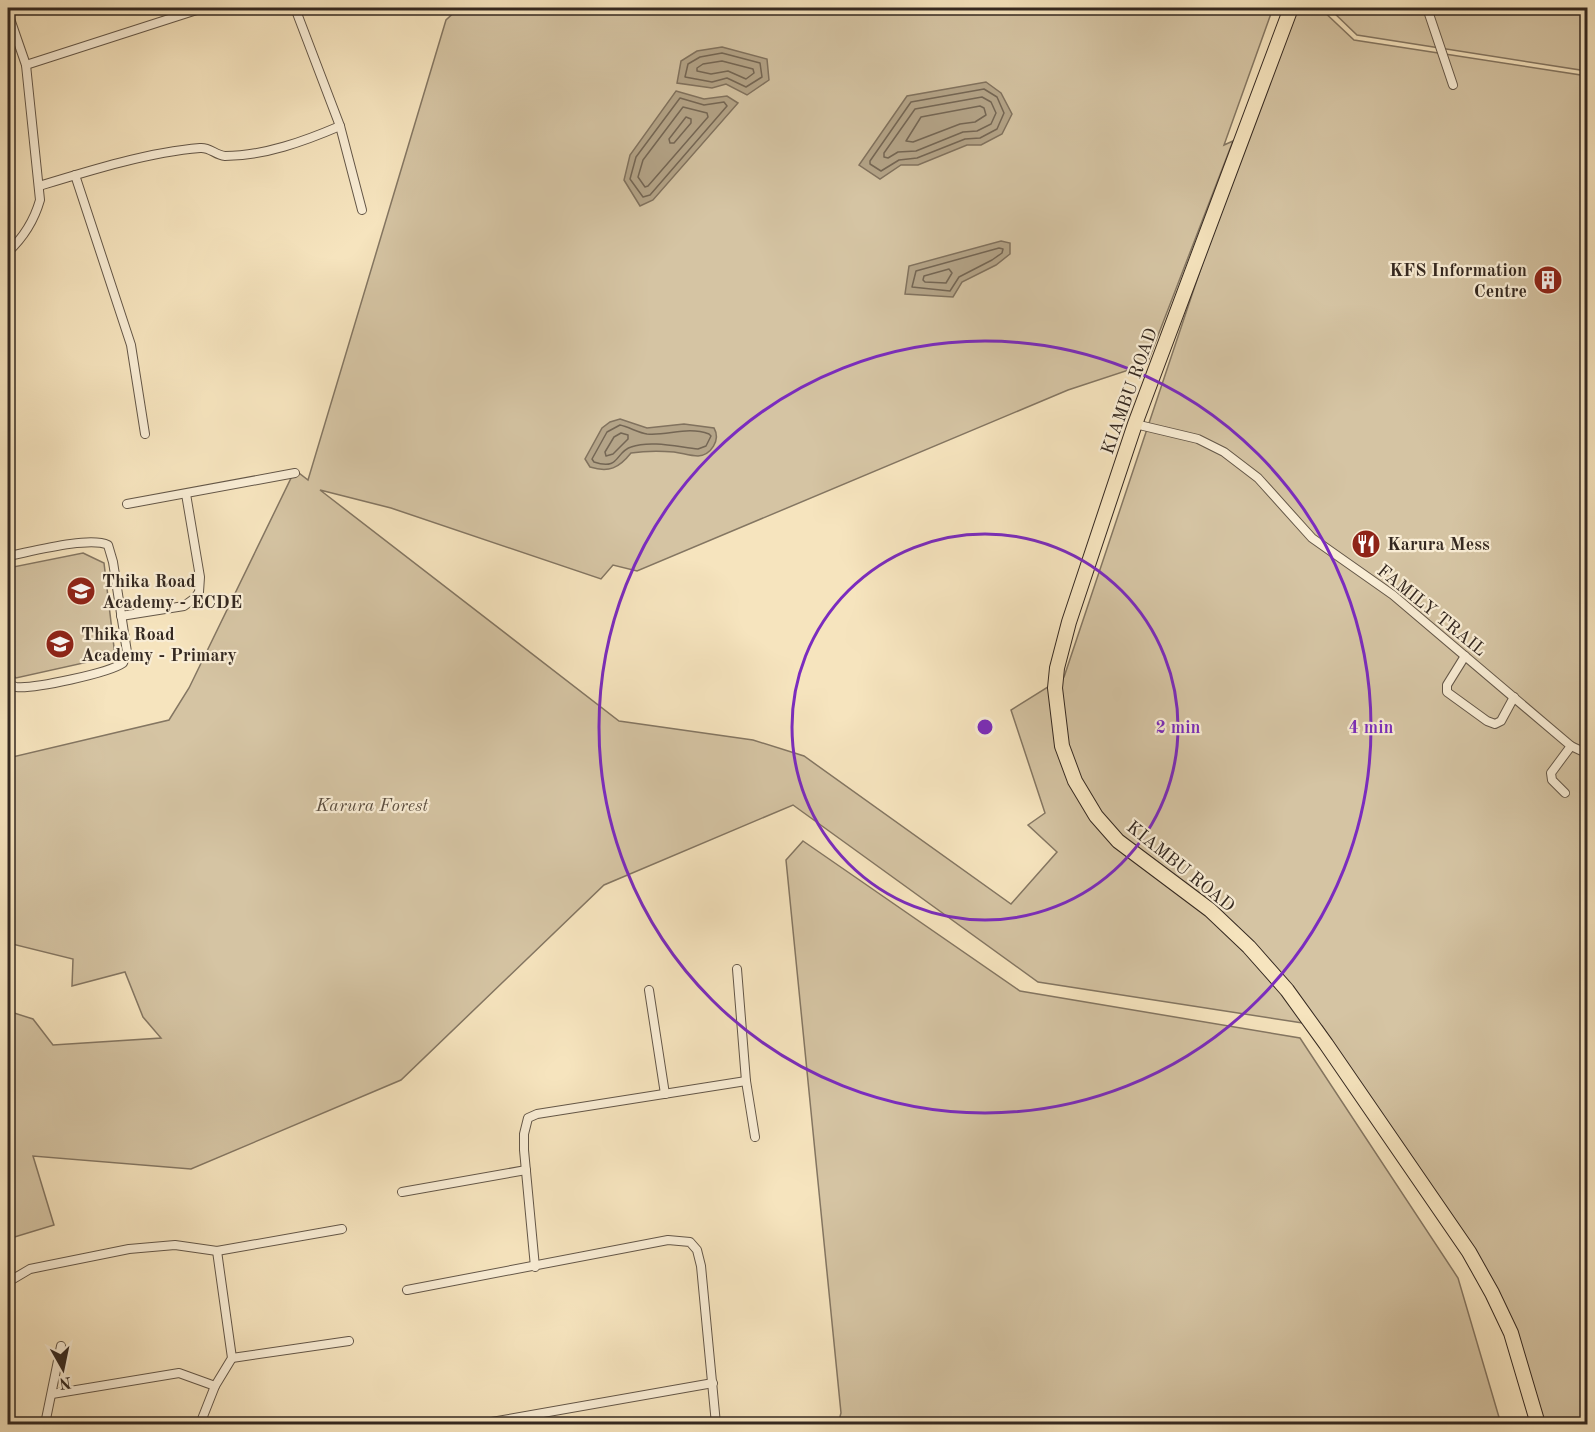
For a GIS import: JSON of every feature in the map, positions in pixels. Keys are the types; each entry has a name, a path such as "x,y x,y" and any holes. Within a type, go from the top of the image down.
{"highway":[{"name":"KIAMBU ROAD","path":"1291,8 1135,424 1069,622 1057,668 1056,698 1062,746 1076,781 1096,816 1118,841 1210,910 1249,947 1287,990 1469,1252 1511,1334 1538,1425"}],"street":[{"path":"26,65 203,8"},
{"path":"295,8 340,126 362,210"},
{"path":"1427,8 1452,85"},
{"path":"8,13 26,65 40,200 35,217 19,241 8,252"},
{"path":"39,186 75,175 173,152 202,148 210,149 219,155 235,155 292,145 340,126"},
{"path":"75,175 131,345 145,434"},
{"name":"FAMILY TRAIL","path":"1135,424 1198,439 1224,452 1258,478 1312,538 1393,595 1570,746 1587,754"},
{"path":"127,504 295,474"},
{"path":"122,616 184,606 199,592 200,577 186,494"},
{"path":"8,556 78,543 105,543 112,554 127,652 123,663 117,667 41,684 18,687 8,683"},
{"path":"1465,656 1447,685 1447,692 1487,721 1495,724 1502,721 1514,697"},
{"path":"1565,793 1552,780 1551,773 1570,746"},
{"path":"737,969 746,1081 755,1137"},
{"path":"649,990 665,1094"},
{"path":"536,1267 524,1134 528,1118 537,1114 746,1081"},
{"path":"402,1192 526,1170"},
{"path":"8,1282 30,1269 129,1249 175,1245 217,1251 342,1229"},
{"path":"407,1290 668,1240 690,1242 698,1250 701,1266 716,1425"},
{"path":"200,1425 215,1386 232,1358 217,1251"},
{"path":"232,1358 349,1341"},
{"path":"45,1425 61,1346"},
{"path":"52,1394 179,1373 215,1386"},
{"path":"480,1425 713,1383"}],"green space":[{"name":"Karura Forest","path":"459,8 1273,8 1224,145 1233,141 1147,364 1068,390 637,571 613,565 601,579 391,508 320,490 619,721 753,740 804,756 1011,904 1057,852 1028,825 1045,813 1011,710 1064,677 1288,8 1320,8 1354,40 1587,76 1587,1424 1535,1424 1483,1267 1322,1026 1038,982 793,805 604,885 401,1080 191,1169 33,1156 54,1225 8,1239 8,1011 33,1019 53,1045 161,1038 143,1017 125,972 72,986 73,959 8,943 8,758 169,720 189,688 295,470 308,480 446,20"},
{"path":"1329,8 1587,8 1587,71 1357,35"},
{"path":"83,553 104,563 115,656 16,678 8,670 8,568"},
{"path":"803,841 1020,991 1300,1038 1458,1278 1501,1424 838,1424 841,1413 786,860"}],"water":[{"path":"722,47 767,59 769,80 747,95 726,84 712,88 677,83 681,61 697,51"},
{"path":"986,82 1001,93 1012,114 1002,134 981,145 967,145 918,165 901,165 880,179 859,165 907,96"},
{"path":"676,91 704,99 727,96 738,103 653,200 640,206 624,180 630,155"},
{"path":"1001,241 1010,243 1010,254 996,265 962,282 953,297 905,294 909,266"},
{"path":"620,419 647,428 684,424 714,428 716,437 714,446 707,453 698,456 674,452 636,452 631,453 613,468 590,467 585,459 602,428"}],"place":[{"name":"KFS Information Centre","path":"1548,280"},
{"name":"Karura Mess","path":"1366,544"},
{"name":"Thika Road Academy - ECDE","path":"81,591"},
{"name":"Thika Road Academy - Primary","path":"60,644"}]}
